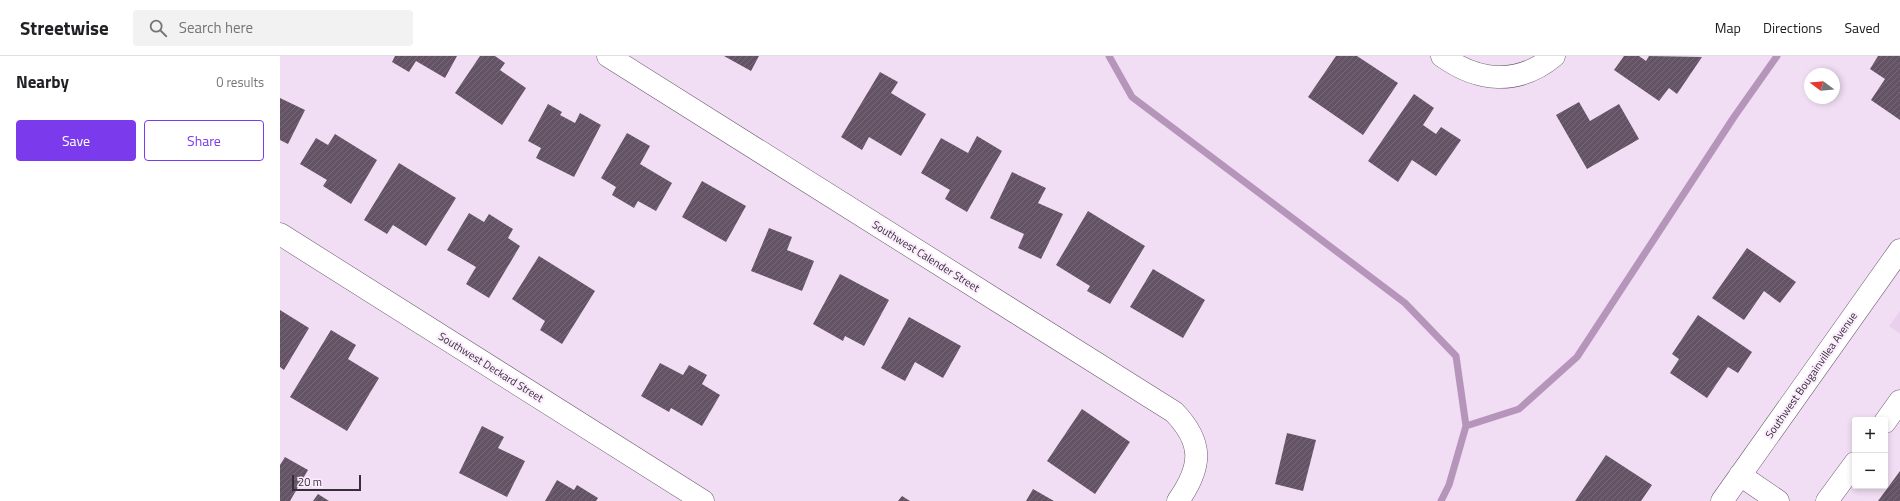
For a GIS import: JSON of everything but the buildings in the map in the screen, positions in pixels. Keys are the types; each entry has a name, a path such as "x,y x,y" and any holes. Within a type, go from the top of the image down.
{"street":[{"name":"Southwest Calender Street","path":"608,56 1174,412 1187,426 1194,438 1196,452 1195,470 1183,494"},
{"path":"1448,61 1489,77 1507,78 1526,73 1544,64 1554,56"},
{"name":"Southwest Deckard Street","path":"280,234 703,501"},
{"name":"Southwest Bougainvillea Avenue","path":"1722,501 1900,250"},
{"path":"1888,418 1900,401"},
{"path":"1827,501 1852,467"},
{"path":"1740,475 1778,501"}],"shaded area":[{"path":"1900,311 1900,334 1889,326"}],"waterway":[{"path":"1109,56 1132,97 1405,303 1456,356 1466,426 1449,485 1441,501"},
{"path":"1466,426 1519,409 1577,357 1734,117 1777,56"}]}
